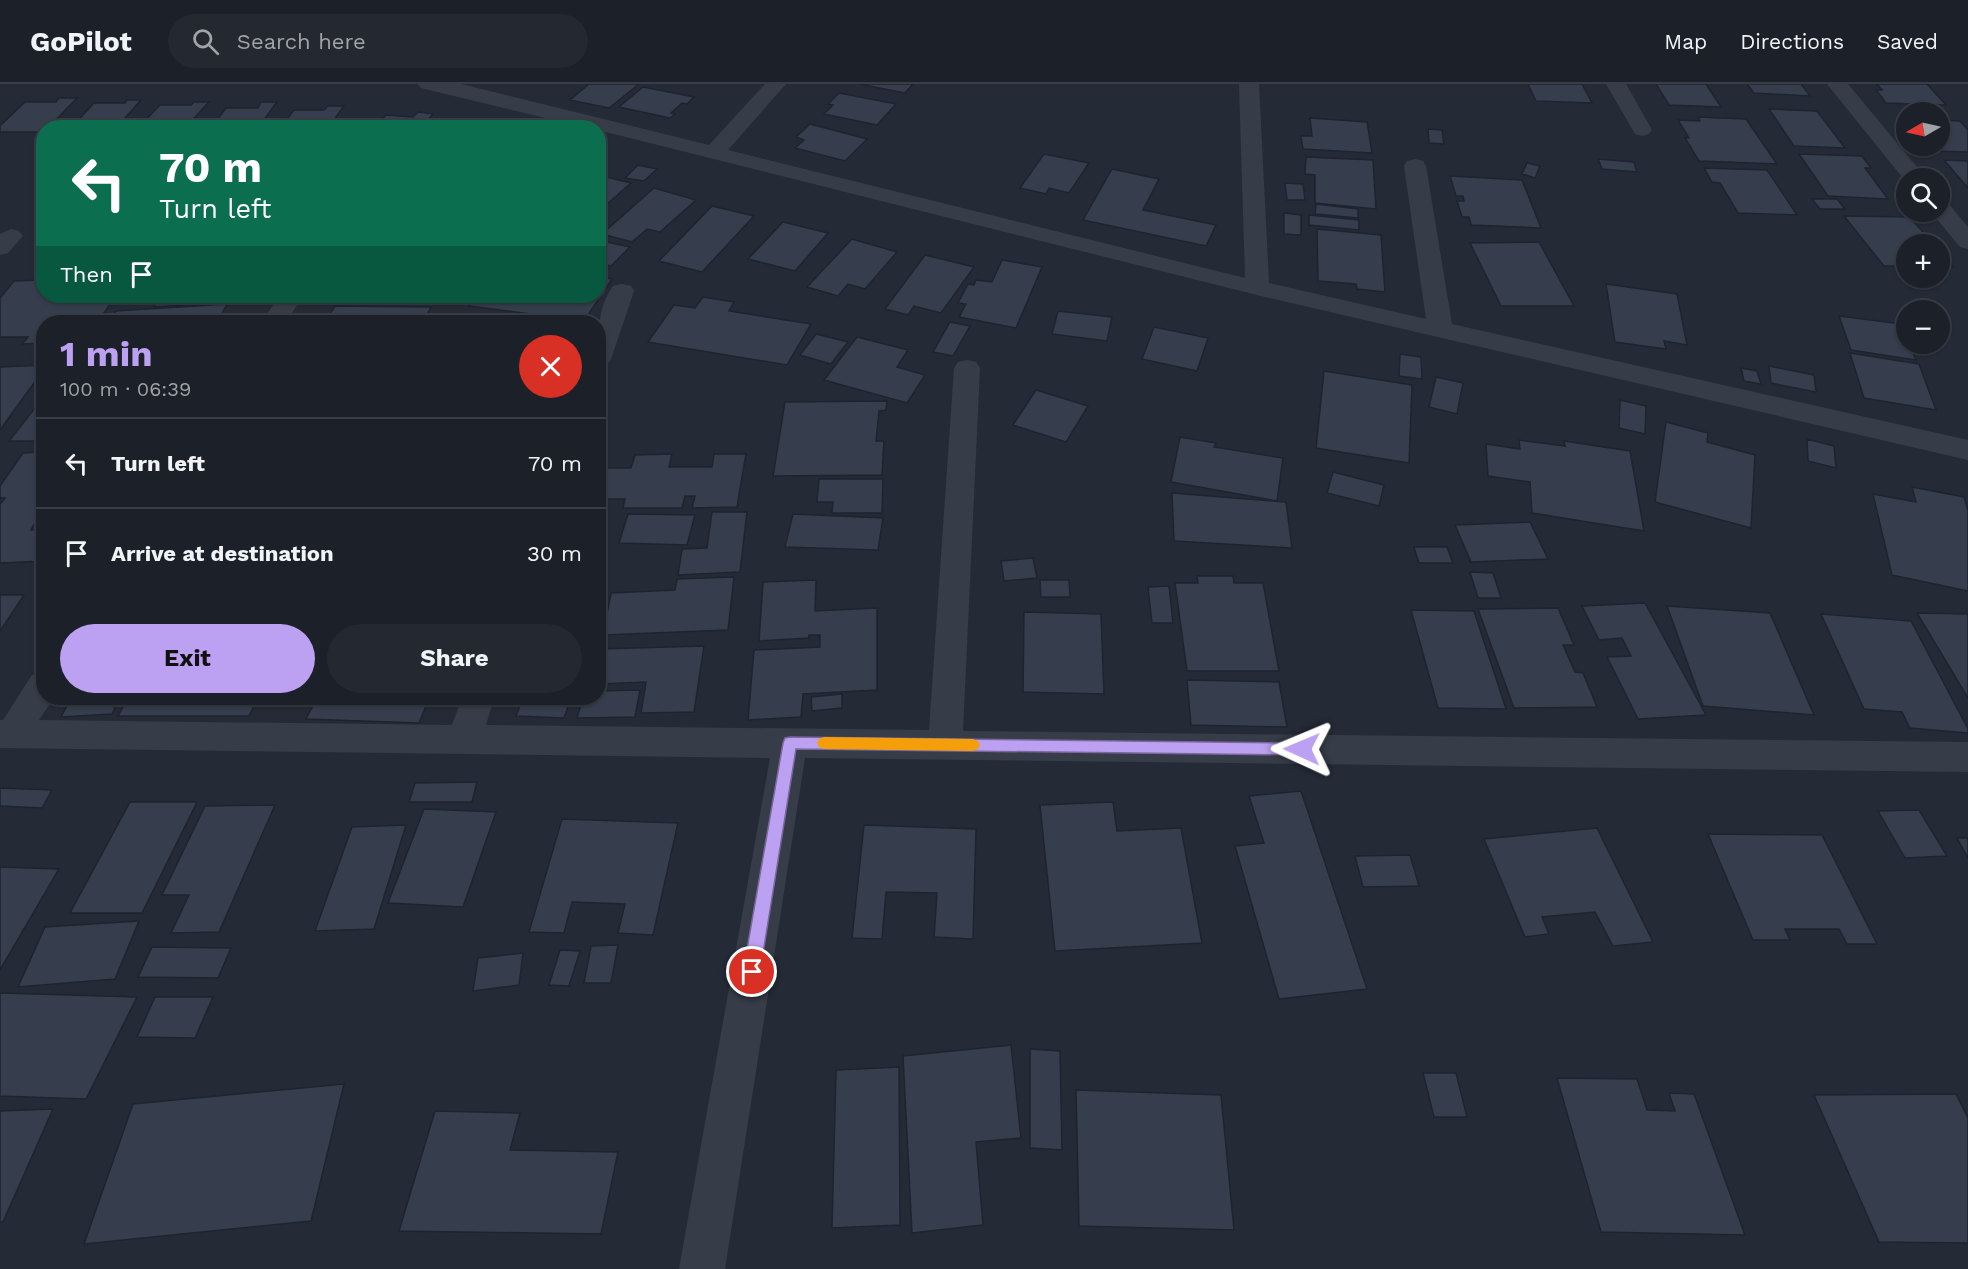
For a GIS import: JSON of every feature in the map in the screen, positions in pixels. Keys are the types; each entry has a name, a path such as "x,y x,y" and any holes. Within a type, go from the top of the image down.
{"street":[{"path":"428,84 583,120"},
{"path":"714,152 776,84"},
{"path":"1249,84 1257,288"},
{"path":"1616,84 1642,130"},
{"path":"1837,84 1907,168"},
{"path":"606,126 1257,288 1968,450"},
{"path":"1414,166 1440,330"},
{"path":"1950,220 1968,243"},
{"path":"606,336 622,291"},
{"path":"945,744 967,368"},
{"path":"6,734 36,695"},
{"path":"463,741 476,705"},
{"path":"6,734 1968,757"},
{"path":"702,1269 790,743"}],"building":[{"path":"589,84 639,84 609,108 570,100"},
{"path":"859,84 913,84 905,93"},
{"path":"1528,84 1582,84 1592,103 1536,101"},
{"path":"1656,84 1706,84 1721,107 1669,105"},
{"path":"1747,84 1801,84 1810,96 1754,93"},
{"path":"1877,84 1927,84 1943,102 1886,103 1876,90 1882,90"},
{"path":"643,87 694,97 687,104 682,103 671,113 675,114 670,118 619,107"},
{"path":"839,93 896,104 877,125 824,114 833,105 828,104"},
{"path":"59,98 77,98 56,120 36,120 36,132 0,132 0,126 25,102 56,102"},
{"path":"127,100 141,100 123,120 78,120 94,103 125,103"},
{"path":"194,102 209,102 192,120 146,120 160,105 191,105"},
{"path":"261,102 277,102 264,120 217,120 226,108 258,108"},
{"path":"328,106 344,106 334,120 286,120 294,110 324,110"},
{"path":"1769,109 1817,111 1845,148 1794,146"},
{"path":"418,112 433,114 428,120 381,120 386,115 413,117"},
{"path":"1698,117 1746,119 1777,164 1699,161 1685,138 1689,138 1678,120 1700,121"},
{"path":"1310,118 1367,122 1372,153 1303,149 1301,136 1312,136"},
{"path":"1950,120 1960,121 1968,130 1968,152 1950,152"},
{"path":"810,124 867,139 845,161 795,148 804,140 796,137"},
{"path":"1428,129 1442,130 1444,144 1429,143"},
{"path":"1044,154 1089,163 1069,193 1049,188 1046,194 1020,188"},
{"path":"1799,154 1862,156 1871,168 1865,168 1888,199 1828,196"},
{"path":"1306,157 1373,160 1376,209 1315,203 1315,175 1305,174"},
{"path":"1598,159 1634,162 1637,172 1602,169"},
{"path":"1944,160 1968,161 1968,188"},
{"path":"1527,163 1540,166 1535,178 1522,174"},
{"path":"638,165 657,169 644,181 625,178"},
{"path":"1704,168 1767,170 1797,215 1738,213 1720,183 1712,182"},
{"path":"1112,169 1159,179 1143,210 1216,225 1206,246 1083,220"},
{"path":"1450,176 1522,180 1541,228 1471,225 1469,217 1462,217 1457,201 1464,201 1463,196 1456,196"},
{"path":"606,177 631,183 606,205"},
{"path":"1285,183 1303,184 1305,200 1287,200"},
{"path":"654,188 696,200 660,232 647,229 632,242 606,235 606,230"},
{"path":"1812,199 1837,199 1845,209 1820,209"},
{"path":"1316,204 1358,209 1358,218 1315,214"},
{"path":"712,206 754,216 702,272 659,261"},
{"path":"1284,213 1301,215 1301,235 1284,234"},
{"path":"1309,215 1359,220 1359,230 1309,225"},
{"path":"1844,216 1896,217 1896,222 1914,222 1924,234 1896,234 1896,266 1884,266"},
{"path":"783,222 828,233 795,271 748,259"},
{"path":"1317,229 1381,235 1385,292 1357,289 1356,284 1318,281"},
{"path":"852,239 897,252 865,289 848,284 838,296 807,287"},
{"path":"606,242 630,247 611,266 606,265"},
{"path":"1539,242 1574,306 1501,306 1470,243"},
{"path":"925,255 974,267 941,313 914,306 908,315 885,309"},
{"path":"1002,260 1042,267 1016,328 959,317 966,304 958,303 968,284 974,285 976,280 992,282"},
{"path":"606,278 612,279 606,288"},
{"path":"36,280 36,303 111,303 103,315 36,315 36,343 22,344 28,337 0,337 0,298 14,281"},
{"path":"1606,284 1677,294 1687,345 1664,341 1666,349 1615,342"},
{"path":"703,297 734,302 729,311 811,324 787,365 648,342 674,305 695,308"},
{"path":"156,303 211,303 154,307"},
{"path":"471,303 596,303 588,315 538,315 469,306"},
{"path":"227,304 221,315 113,315 116,311"},
{"path":"335,306 431,307 427,315 329,315"},
{"path":"1058,311 1112,317 1107,341 1052,334"},
{"path":"1839,316 1896,323 1896,354 1913,354 1916,360 1851,350"},
{"path":"950,322 970,326 953,356 933,352"},
{"path":"1154,327 1208,338 1197,371 1142,359"},
{"path":"816,334 848,342 831,364 800,355"},
{"path":"857,337 908,350 897,367 925,375 907,403 824,380"},
{"path":"1850,353 1919,364 1936,410 1864,398"},
{"path":"1400,354 1421,357 1422,379 1399,376"},
{"path":"36,365 36,380 0,430 0,367"},
{"path":"1769,366 1814,375 1816,392 1771,383"},
{"path":"1741,368 1757,371 1761,384 1744,381"},
{"path":"1324,371 1412,385 1409,463 1316,448"},
{"path":"1436,377 1463,383 1457,414 1429,407"},
{"path":"1036,390 1088,406 1066,442 1013,425"},
{"path":"1620,400 1646,406 1645,434 1619,428"},
{"path":"887,401 886,410 879,411 876,441 884,441 882,475 773,476 785,402"},
{"path":"36,407 36,441 9,441"},
{"path":"1666,422 1708,433 1707,442 1755,455 1751,528 1655,502"},
{"path":"1180,437 1216,443 1214,447 1283,458 1277,501 1171,482"},
{"path":"1807,439 1834,446 1836,468 1808,461"},
{"path":"1519,440 1565,446 1564,441 1630,451 1644,531 1532,513 1530,482 1488,476 1486,444 1520,449"},
{"path":"36,452 36,521 31,530 36,530 36,561 0,563 0,504 5,498 0,498 0,486 23,453"},
{"path":"672,454 669,467 712,467 714,454 746,454 737,507 692,508 695,496 685,496 682,508 623,508 625,499 606,499 606,468 631,468 635,455"},
{"path":"1333,472 1384,485 1379,506 1327,493"},
{"path":"819,479 883,479 882,513 832,513 833,502 817,502"},
{"path":"1912,487 1964,497 1968,511 1968,591 1892,575 1873,494 1916,502"},
{"path":"1172,493 1286,502 1292,548 1174,541"},
{"path":"712,512 747,512 740,572 678,575 682,549 707,548"},
{"path":"628,514 695,515 687,545 619,543"},
{"path":"793,514 883,518 878,550 785,547"},
{"path":"1530,522 1548,559 1471,562 1455,525"},
{"path":"1414,547 1447,547 1453,563 1419,563"},
{"path":"1033,558 1037,578 1004,581 1001,561"},
{"path":"1470,572 1493,573 1501,598 1478,598"},
{"path":"1197,576 1233,576 1234,583 1263,583 1279,671 1187,671 1175,583 1198,583"},
{"path":"734,577 728,630 606,635 606,619 611,593 675,590 677,579"},
{"path":"816,580 815,611 877,608 877,690 803,694 801,717 748,720 754,650 820,647 820,635 809,635 809,638 759,641 763,582"},
{"path":"1040,580 1069,580 1070,597 1041,597"},
{"path":"1169,586 1173,623 1152,623 1148,587"},
{"path":"0,595 24,595 0,631"},
{"path":"1645,603 1706,715 1638,719 1607,657 1631,656 1622,638 1599,640 1582,606"},
{"path":"1667,606 1770,613 1814,715 1703,706"},
{"path":"1558,608 1574,645 1563,645 1575,672 1583,673 1597,707 1514,708 1478,609"},
{"path":"1411,610 1474,611 1506,709 1438,708"},
{"path":"1024,612 1101,614 1104,694 1023,692"},
{"path":"1917,613 1968,614 1968,698"},
{"path":"1821,614 1911,621 1968,729 1968,733 1910,728 1902,712 1864,709"},
{"path":"704,646 694,712 641,713 646,682 606,684 606,649"},
{"path":"1187,680 1279,682 1287,727 1191,725"},
{"path":"640,690 635,717 577,718 581,705 606,705 606,691"},
{"path":"842,694 842,708 812,711 811,697"},
{"path":"67,705 116,705 112,714 61,717"},
{"path":"124,705 254,705 249,716 118,716"},
{"path":"313,705 426,705 419,723 306,719"},
{"path":"520,705 569,705 564,718 516,716"},
{"path":"477,782 472,802 409,802 415,783"},
{"path":"0,788 52,790 42,808 0,806"},
{"path":"1301,791 1367,989 1279,999 1235,846 1264,843 1249,796"},
{"path":"130,802 197,802 142,913 70,913"},
{"path":"1113,802 1117,831 1181,828 1202,943 1055,951 1040,805"},
{"path":"275,805 219,932 171,933 189,895 162,895 205,806"},
{"path":"424,809 496,812 463,907 388,903"},
{"path":"1919,810 1947,856 1905,858 1878,811"},
{"path":"562,819 678,823 653,935 618,933 625,904 572,902 564,933 529,932"},
{"path":"406,825 374,929 315,931 352,827"},
{"path":"864,825 976,829 973,939 934,937 937,893 886,892 882,939 852,938"},
{"path":"1597,828 1653,942 1613,946 1595,912 1542,917 1549,934 1525,937 1484,839"},
{"path":"1708,834 1822,835 1877,944 1847,944 1839,929 1785,929 1790,940 1753,940"},
{"path":"1957,838 1968,838 1968,858"},
{"path":"1410,855 1419,886 1363,887 1355,856"},
{"path":"0,867 59,869 0,970"},
{"path":"139,921 115,979 18,987 45,927"},
{"path":"618,945 611,983 584,983 591,946"},
{"path":"152,947 231,948 218,978 138,977"},
{"path":"560,950 580,951 569,986 549,985"},
{"path":"523,953 519,985 473,991 478,958"},
{"path":"0,993 137,997 86,1099 0,1096"},
{"path":"155,997 213,997 195,1038 137,1037"},
{"path":"1011,1045 1021,1138 976,1142 983,1225 912,1233 903,1056"},
{"path":"1030,1049 1060,1051 1062,1150 1030,1148"},
{"path":"899,1067 900,1225 832,1228 836,1070"},
{"path":"1423,1073 1456,1073 1467,1117 1434,1117"},
{"path":"1557,1078 1637,1079 1647,1110 1675,1111 1669,1093 1694,1094 1745,1235 1601,1232"},
{"path":"344,1084 311,1221 84,1244 133,1104"},
{"path":"1076,1090 1221,1095 1234,1230 1079,1226"},
{"path":"1956,1094 1968,1118 1968,1243 1879,1242 1814,1095"},
{"path":"53,1109 3,1222 0,1222 0,1111"},
{"path":"435,1111 520,1113 510,1150 618,1152 601,1234 399,1231"}],"slow traffic":[{"path":"824,743 973,745"}],"route":[{"path":"752,972 790,743 1302,749"}]}
